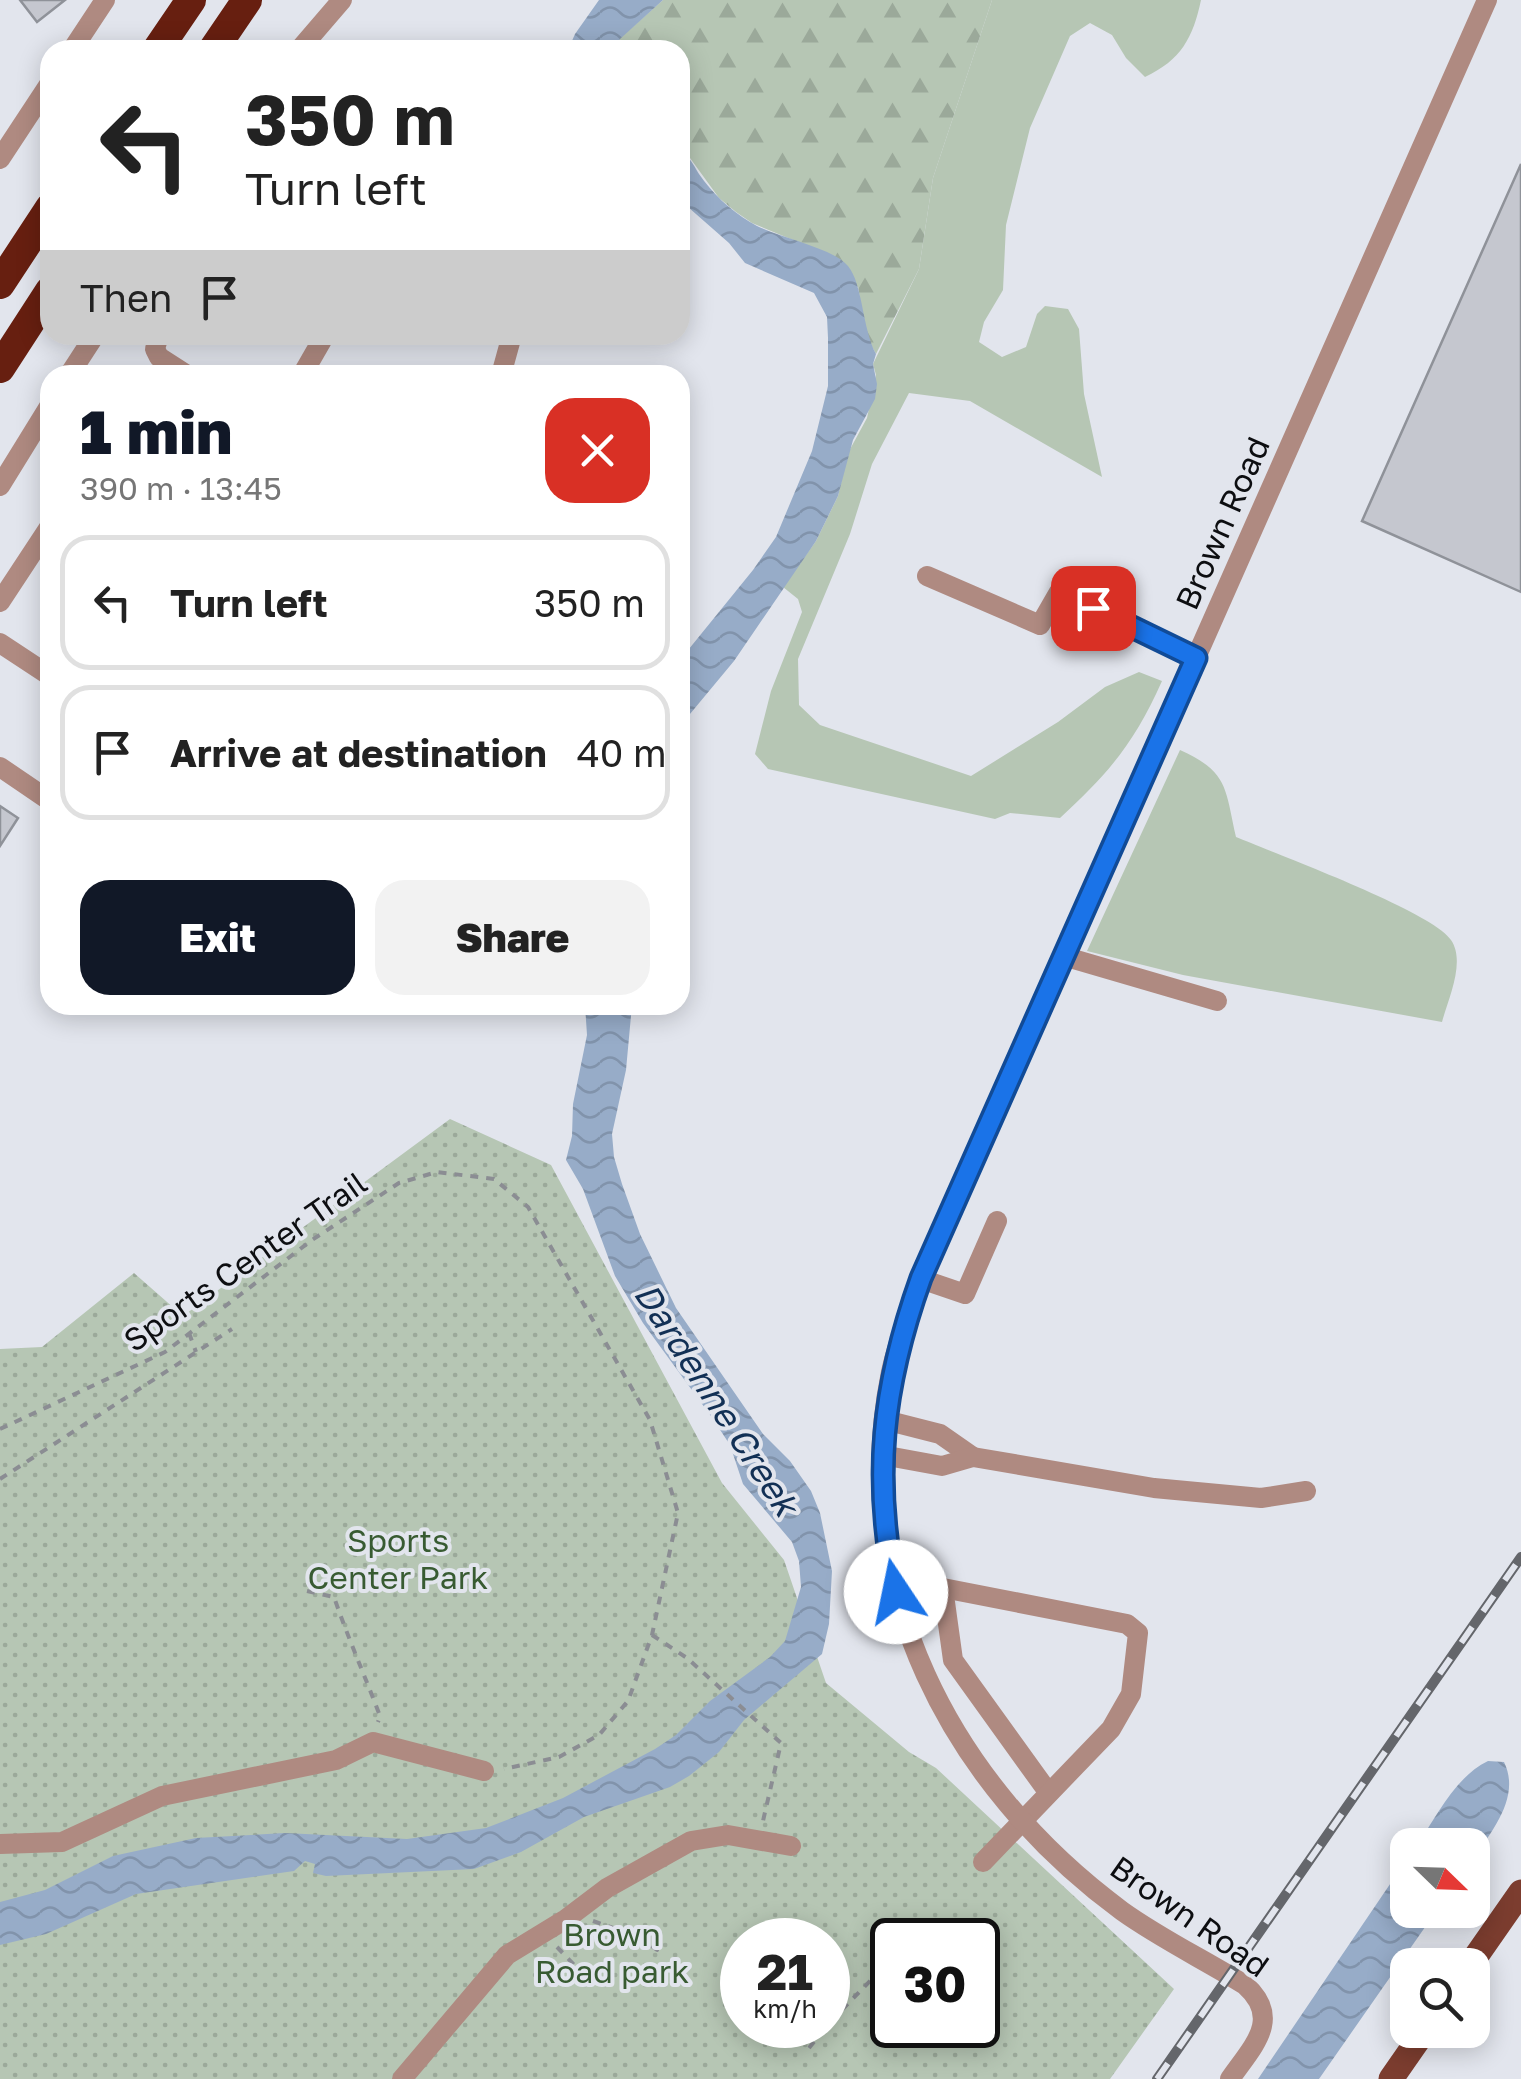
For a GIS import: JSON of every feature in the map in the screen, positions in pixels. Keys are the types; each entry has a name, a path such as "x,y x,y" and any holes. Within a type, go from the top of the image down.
{"highway":[{"path":"164,40 191,0"},
{"path":"220,40 247,0"},
{"path":"0,284 40,223"},
{"path":"0,368 40,306"}],"main road":[{"path":"1482,1948 1521,1892"},
{"path":"1391,2079 1413,2048"}],"street":[{"path":"79,40 105,0"},
{"path":"308,40 342,0"},
{"name":"Brown Road","path":"1230,2079 1258,2040 1264,2024 1264,2008 1257,1996 1120,1909 1056,1854 981,1770 950,1726 904,1628 896,1592 882,1504 885,1420 891,1373 921,1278 1487,0"},
{"path":"0,159 40,98"},
{"path":"156,345 160,357 172,365"},
{"path":"0,486 40,421"},
{"path":"0,602 40,541"},
{"path":"928,576 1040,626 1059,592 1196,658"},
{"path":"0,643 40,669"},
{"path":"0,767 40,793"},
{"path":"1063,956 1217,1001"},
{"path":"921,1278 965,1294 996,1221"},
{"path":"885,1420 940,1434 973,1457 1154,1488 1261,1498 1306,1491"},
{"path":"882,1455 942,1466 973,1457"},
{"path":"896,1592 942,1588 1127,1624 1138,1633 1131,1694 1111,1729 983,1862"},
{"path":"942,1588 952,1660 1048,1792"},
{"path":"0,1844 62,1842 162,1796 336,1760 373,1742 484,1771"},
{"path":"402,2079 507,1956 607,1888 691,1841 728,1835 791,1846"}],"path":[{"name":"Sports Center Trail","path":"0,1429 164,1352 312,1240 399,1183 437,1172 494,1178 528,1208 650,1420 678,1513 652,1635 628,1700 599,1735 559,1757 484,1771"},
{"path":"0,1479 232,1329"},
{"path":"189,1334 196,1352"},
{"path":"307,1591 334,1597 380,1716 373,1742"},
{"path":"652,1635 687,1658 781,1743 759,1840"},
{"path":"573,1914 639,1938 657,1950 658,1946"},
{"path":"544,1933 584,1975"},
{"path":"850,1999 870,1980"}],"green space":[{"path":"663,0 992,0 933,178 919,269 876,354 866,335 858,287 810,247 752,223 736,212 719,198 690,158 690,40 619,39"},
{"path":"992,0 1201,0 1184,46 1168,63 1145,77 1126,58 1112,35 1090,23 1070,36 1030,128 1006,225 1003,290 984,322 979,342 1002,357 1026,347 1037,314 1045,306 1068,309 1079,329 1084,394 1102,477 970,401 909,393 872,464 850,534 798,659 799,705 820,725 971,776 1058,722 1105,687 1139,672 1162,681 1142,722 1119,756 1060,818 1010,813 995,819 768,769 755,754 771,691 802,612 798,599 783,587 816,541 838,496 848,453 867,418 876,375 873,364 919,269 933,178"},
{"path":"1180,750 1208,766 1222,784 1236,837 1386,899 1416,914 1451,940 1456,970 1442,1022 1183,975 1087,951"},
{"name":"Sports Center Park","path":"450,1119 551,1165 722,1483 784,1560 826,1683 909,1752 936,1768 1174,1989 1110,2079 0,2079 0,1349 42,1347 134,1273 183,1316"}],"water":[{"path":"599,0 663,0 619,40 572,40"},
{"path":"690,160 704,181 743,217 761,228 829,253 848,266 857,284 876,354 873,364 877,384 875,399 853,440 838,496 816,541 734,661 690,714 690,648 776,537 812,451 828,386 827,317 814,293 745,263 729,243 690,209"},
{"name":"Dardenne Creek","path":"586,1015 631,1015 626,1070 612,1134 622,1184 640,1234 676,1308 763,1434 790,1461 811,1491 820,1513 832,1571 829,1624 822,1654 744,1720 719,1752 689,1776 670,1787 584,1817 521,1852 474,1869 326,1876 313,1873 315,1864 305,1861 294,1871 136,1894 46,1934 0,1945 0,1902 45,1890 113,1856 196,1838 285,1833 407,1839 486,1828 563,1798 655,1749 785,1641 801,1587 799,1561 792,1542 743,1484 730,1445 643,1323 615,1276 583,1189 566,1160 587,1035"},
{"path":"1488,1761 1504,1762 1508,1775 1507,1801 1490,1834 1490,1828 1428,1828 1456,1787"},
{"path":"1390,1884 1390,1928 1424,1928 1410,1948 1390,1948 1390,1977 1319,2079 1258,2079"}],"building":[{"path":"20,0 65,0 37,22"},
{"path":"1521,164 1521,592 1362,521"},
{"path":"0,806 18,818 0,846"}],"railway":[{"path":"1157,2079 1521,1557"}],"route":[{"path":"896,1592 882,1504 882,1455 891,1373 904,1326 921,1278 1196,658 1093,608"}],"park label":[{"name":"Brown Road park","path":"612,1952"}]}
